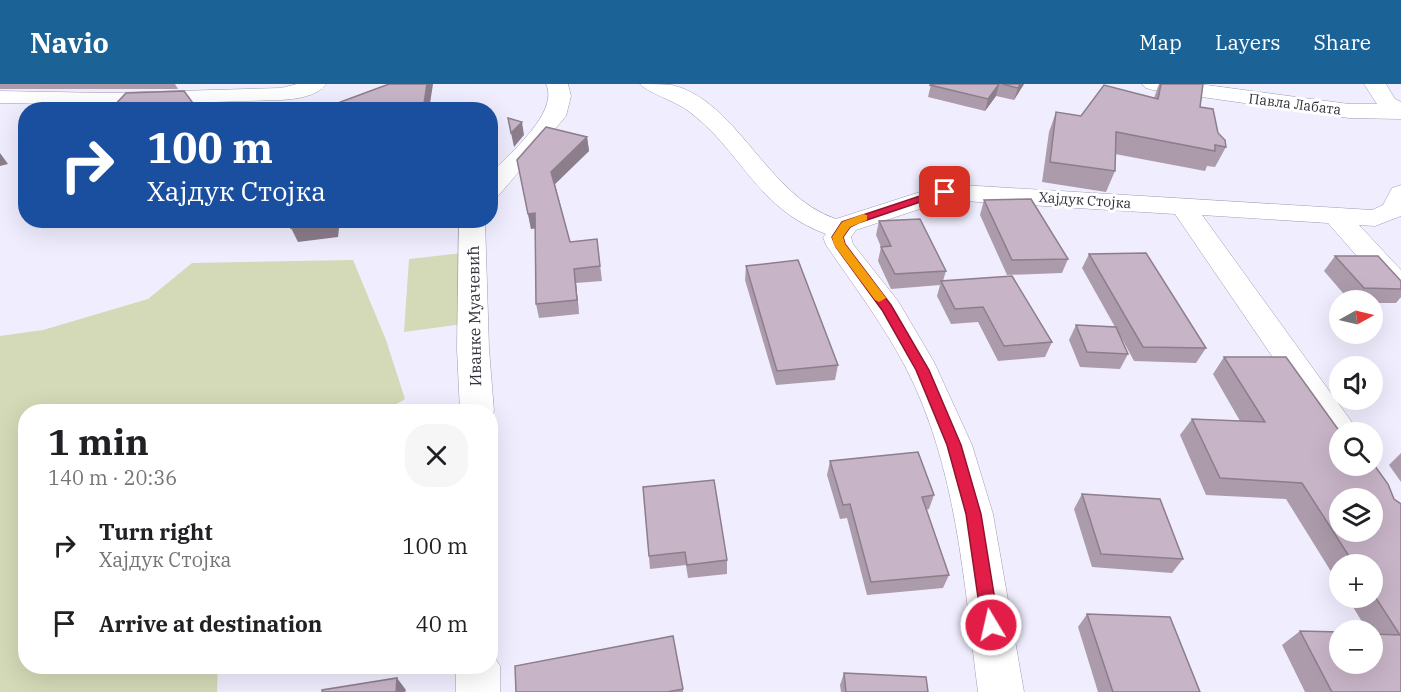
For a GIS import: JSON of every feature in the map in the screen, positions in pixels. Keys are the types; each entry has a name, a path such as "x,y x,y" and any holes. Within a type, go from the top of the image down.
{"street":[{"path":"0,97 108,99 247,96 290,93 315,84"},
{"path":"650,84 684,98 702,109 782,198 803,215 840,230 837,237 840,245 887,308 899,328 923,370 954,445 974,514 1001,692"},
{"name":"Павла Лабата","path":"1153,84 1349,111 1399,111"},
{"path":"1375,84 1387,103 1399,111"},
{"path":"498,181 555,116 565,85"},
{"path":"1216,114 1233,108 1243,98"},
{"name":"Хајдук Стојка","path":"840,230 855,220 945,192 1337,217 1384,216 1394,210 1401,193"},
{"path":"1184,207 1335,422"},
{"path":"1337,217 1401,288"},
{"name":"Иванке Муачевић","path":"472,228 473,349 477,404"},
{"path":"477,692 478,674"}],"green space":[{"path":"463,253 463,324 404,332 409,259"},
{"path":"353,260 386,340 405,399 397,404 18,404 18,674 218,674 217,692 0,692 0,336 43,330 148,299 192,263"}],"building":[{"path":"389,84 427,84 424,102 341,102"},
{"path":"931,84 999,84 988,99"},
{"path":"1002,84 1020,84 1018,88"},
{"path":"1161,84 1203,84 1200,107 1213,109 1218,133 1225,140 1226,147 1215,145 1215,151 1116,132 1115,171 1050,162 1056,112 1081,116 1104,85 1158,99"},
{"path":"184,91 192,102 118,102 126,93"},
{"path":"508,118 522,122 511,133"},
{"path":"546,127 587,137 551,172 570,242 597,239 600,266 574,269 577,300 536,304 535,213 528,214 517,160"},
{"path":"1031,199 1068,259 1012,260 984,200"},
{"path":"920,219 946,271 895,274 881,247 891,246 879,221"},
{"path":"1146,253 1206,348 1143,347 1089,254"},
{"path":"1335,256 1378,256 1401,281 1401,289 1364,288"},
{"path":"798,260 838,365 777,371 746,266"},
{"path":"1012,276 1052,342 1004,346 983,307 955,309 941,281"},
{"path":"1076,325 1116,327 1128,354 1087,352"},
{"path":"1224,357 1286,357 1333,422 1329,422 1329,476 1382,476 1394,499 1401,504 1401,692 1332,692 1300,631 1329,632 1329,674 1383,674 1383,634 1400,635 1382,608 1383,554 1348,554 1340,542 1383,542 1383,488 1329,488 1329,525 1302,483 1220,478 1192,419 1265,422"},
{"path":"918,452 934,495 922,497 949,575 871,582 850,504 843,505 830,461"},
{"path":"714,480 727,560 687,565 685,552 649,556 643,487"},
{"path":"1082,494 1160,499 1183,559 1101,554"},
{"path":"1087,614 1170,617 1200,692 1113,692"},
{"path":"673,636 683,689 667,692 516,692 515,666"},
{"path":"844,673 926,677 928,692 846,692"},
{"path":"397,678 396,692 322,692 322,690"}],"slow traffic":[{"path":"863,218 846,224 837,237 840,245 879,298"}],"route":[{"path":"945,192 855,220 846,224 837,237 840,245 887,308 923,370 954,445 974,514 991,625"}]}
